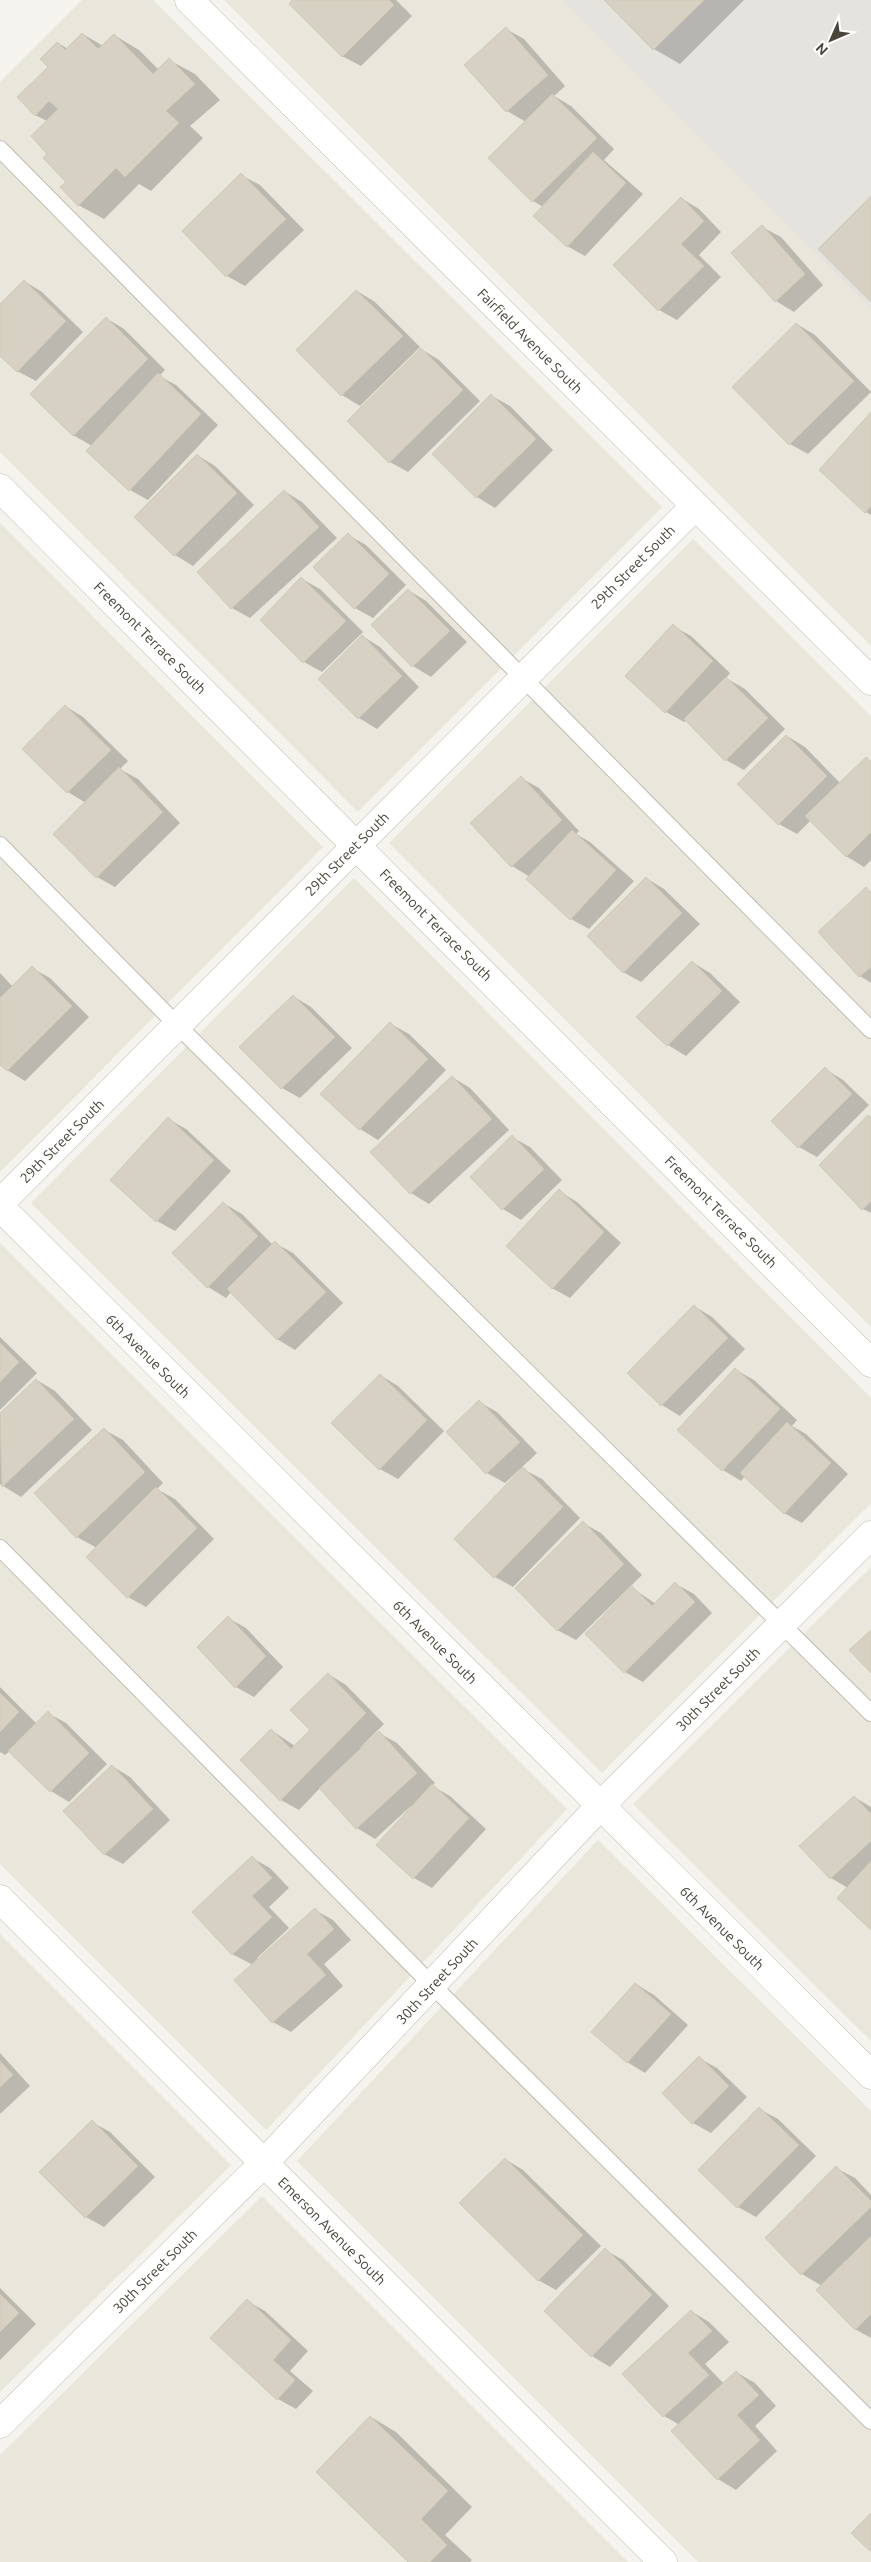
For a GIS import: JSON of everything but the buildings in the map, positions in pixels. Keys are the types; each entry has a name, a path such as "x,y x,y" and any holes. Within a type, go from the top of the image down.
{"street":[{"name":"Fairfield Avenue South","path":"188,0 871,681"},
{"name":"Freemont Terrace South","path":"0,488 871,1362"},
{"name":"29th Street South","path":"0,1203 695,506"},
{"name":"6th Avenue South","path":"0,1207 871,2075"},
{"name":"30th Street South","path":"0,2424 264,2163 600,1806 871,1535"},
{"name":"Emerson Avenue South","path":"0,1899 663,2562"}],"lane":[{"path":"0,149 871,1030"},
{"path":"0,845 177,1025 871,1713"},
{"path":"0,1548 432,1986 871,2421"}],"shaded area":[{"path":"82,0 153,0 662,507 358,812 0,452 0,82"},
{"path":"224,0 562,0 871,309 871,646"},
{"path":"562,0 871,0 871,309"},
{"path":"0,523 323,847 0,1172"},
{"path":"693,539 871,716 871,1327 389,843"},
{"path":"354,878 871,1398 871,1503 602,1773 31,1203"},
{"path":"0,1243 567,1809 266,2130 0,1864"},
{"path":"871,1567 871,2041 633,1804"},
{"path":"598,1840 871,2111 871,2562 698,2562 297,2161"},
{"path":"0,1934 231,2165 0,2392"},
{"path":"262,2196 628,2562 0,2562 0,2455"}]}
